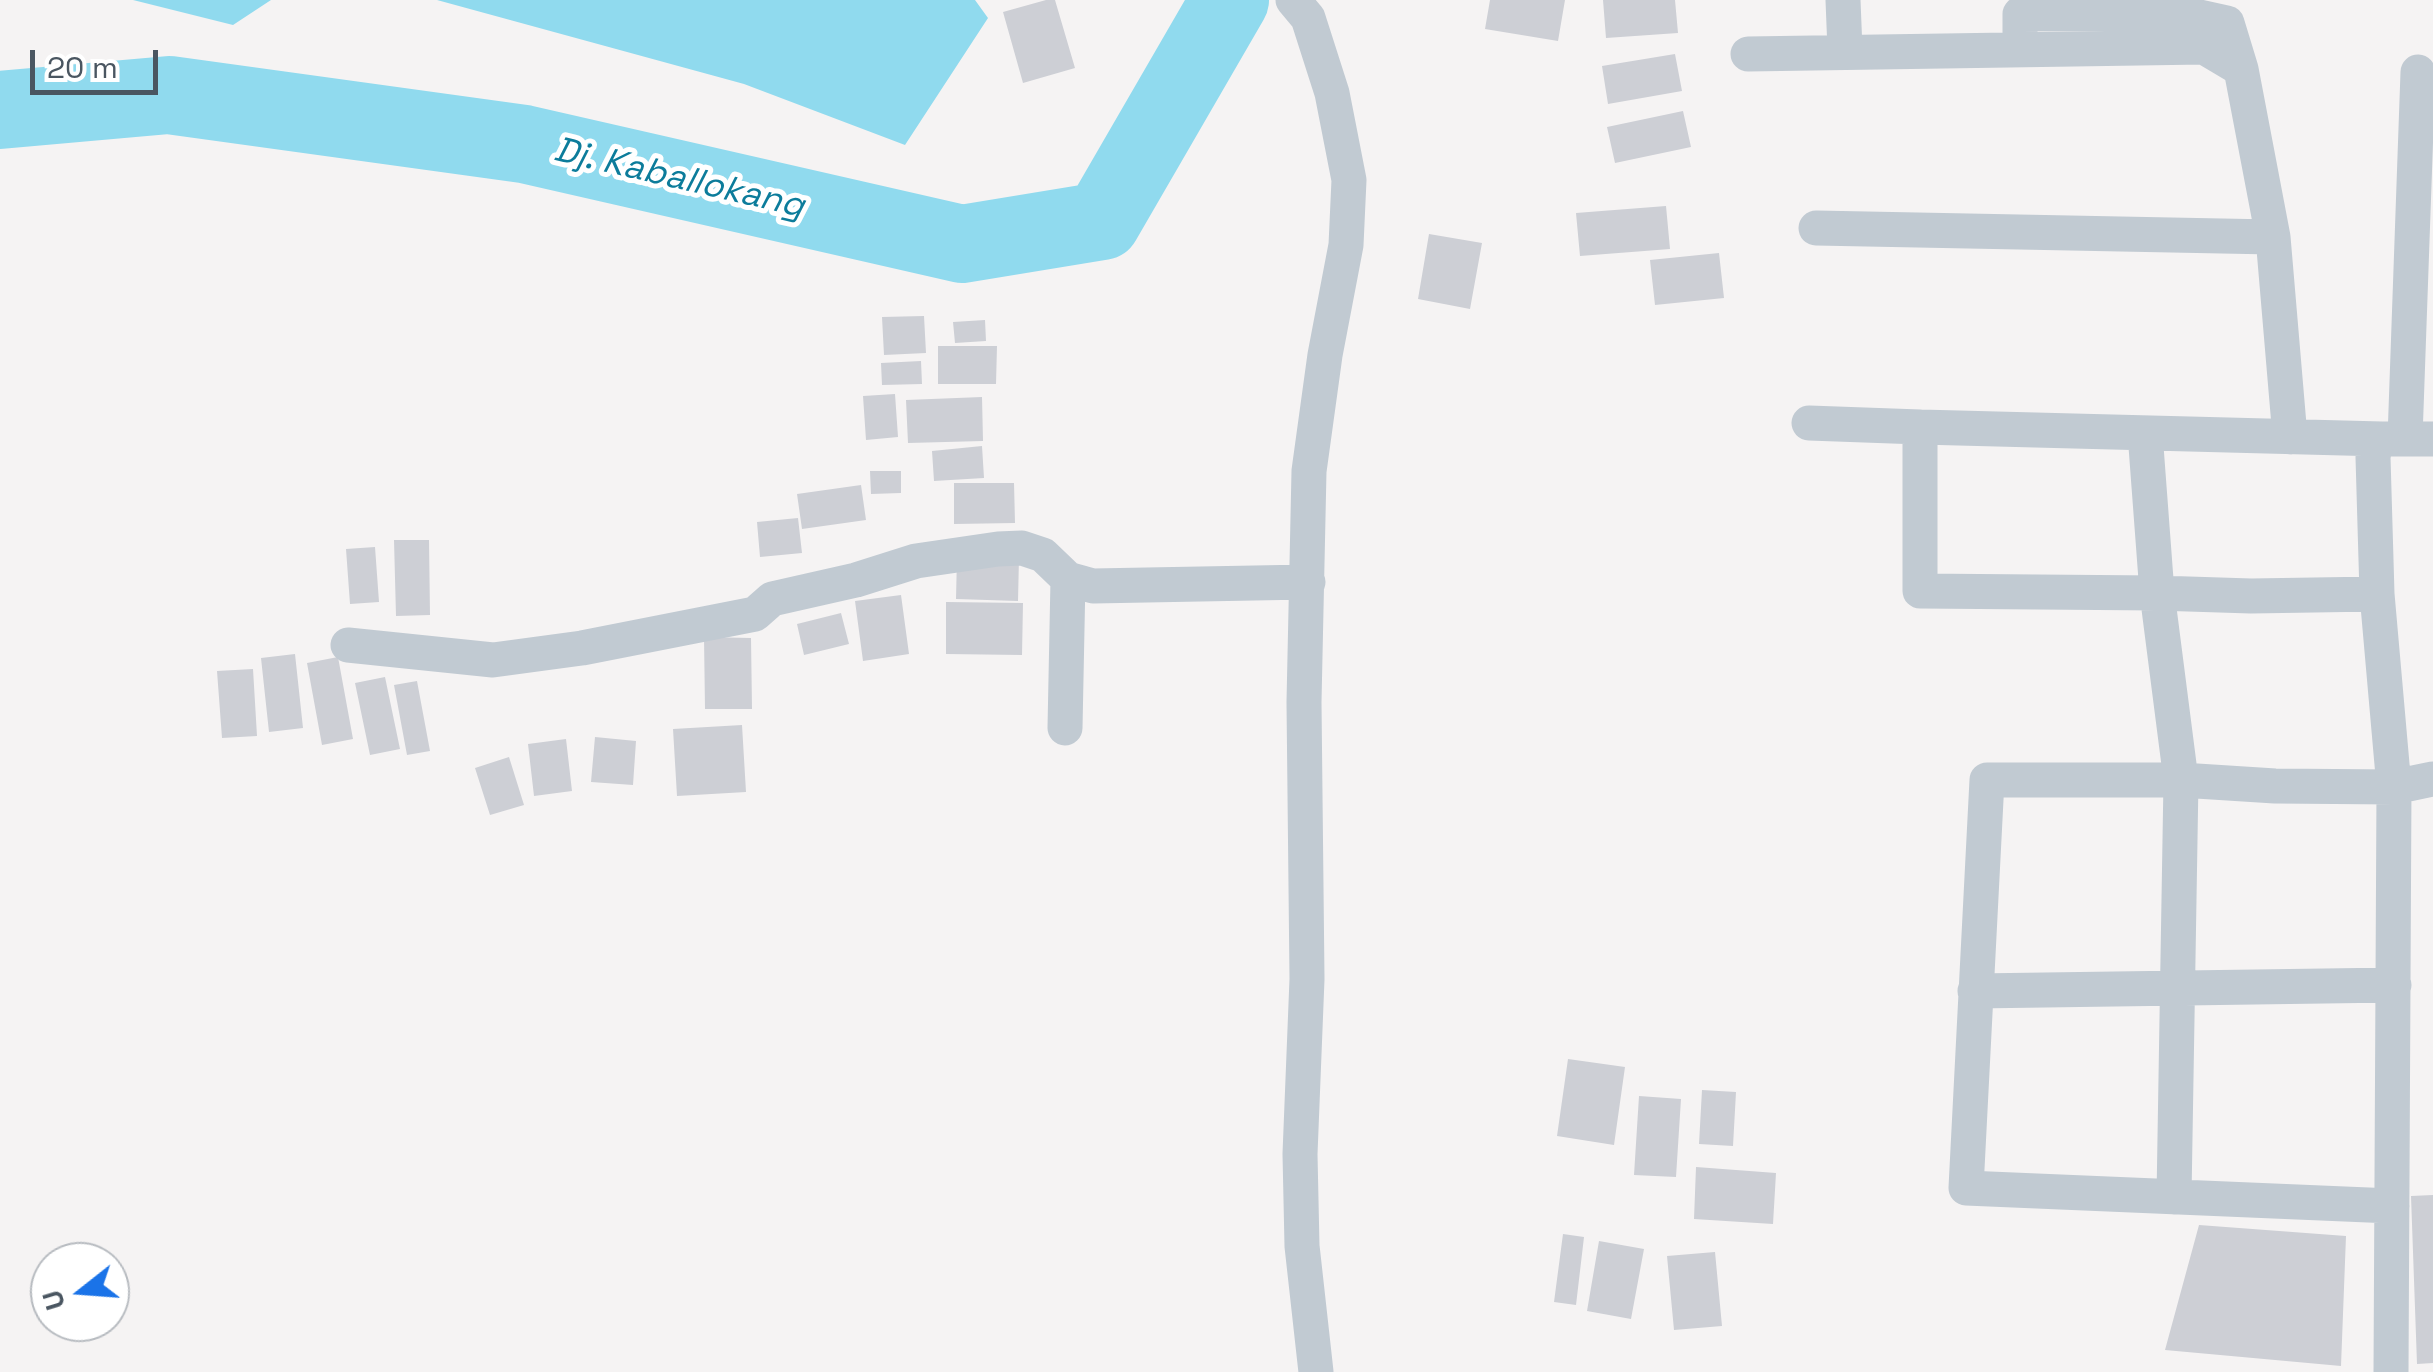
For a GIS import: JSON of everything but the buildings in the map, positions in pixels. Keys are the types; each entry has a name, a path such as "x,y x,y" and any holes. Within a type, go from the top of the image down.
{"street":[{"path":"1842,0 1844,50"},
{"path":"1300,9 1342,130 1350,180 1346,245 1325,355 1309,472 1304,702 1308,979 1300,1154 1302,1246 1316,1372"},
{"path":"1748,54 1844,50 2020,21 2204,47 2240,69 2273,238 2290,436"},
{"path":"2407,439 2418,72"},
{"path":"1816,228 2273,238"},
{"path":"1810,423 2407,439"},
{"path":"1920,428 1920,591 2377,594"},
{"path":"2145,434 2157,593 2181,780 2174,1196"},
{"path":"2391,1372 2394,787 2377,594 2372,457 2374,444 2407,439"},
{"path":"348,646 493,660 582,648 742,618 763,610 768,601 778,597 856,580 916,560 973,551 1022,548 1043,555 1068,579 1093,586 1308,582"},
{"path":"1065,728 1068,579"},
{"path":"2392,1206 1966,1188 1987,780 2181,780 2394,787 2433,779"},
{"path":"1975,990 2394,985"}],"water":[{"path":"133,0 271,0 233,25"},
{"path":"437,0 975,0 988,18 905,145 744,84"}],"waterway":[{"name":"Dj. Kaballokang","path":"0,110 169,95 524,144 962,244 1102,221 1230,0"}]}
